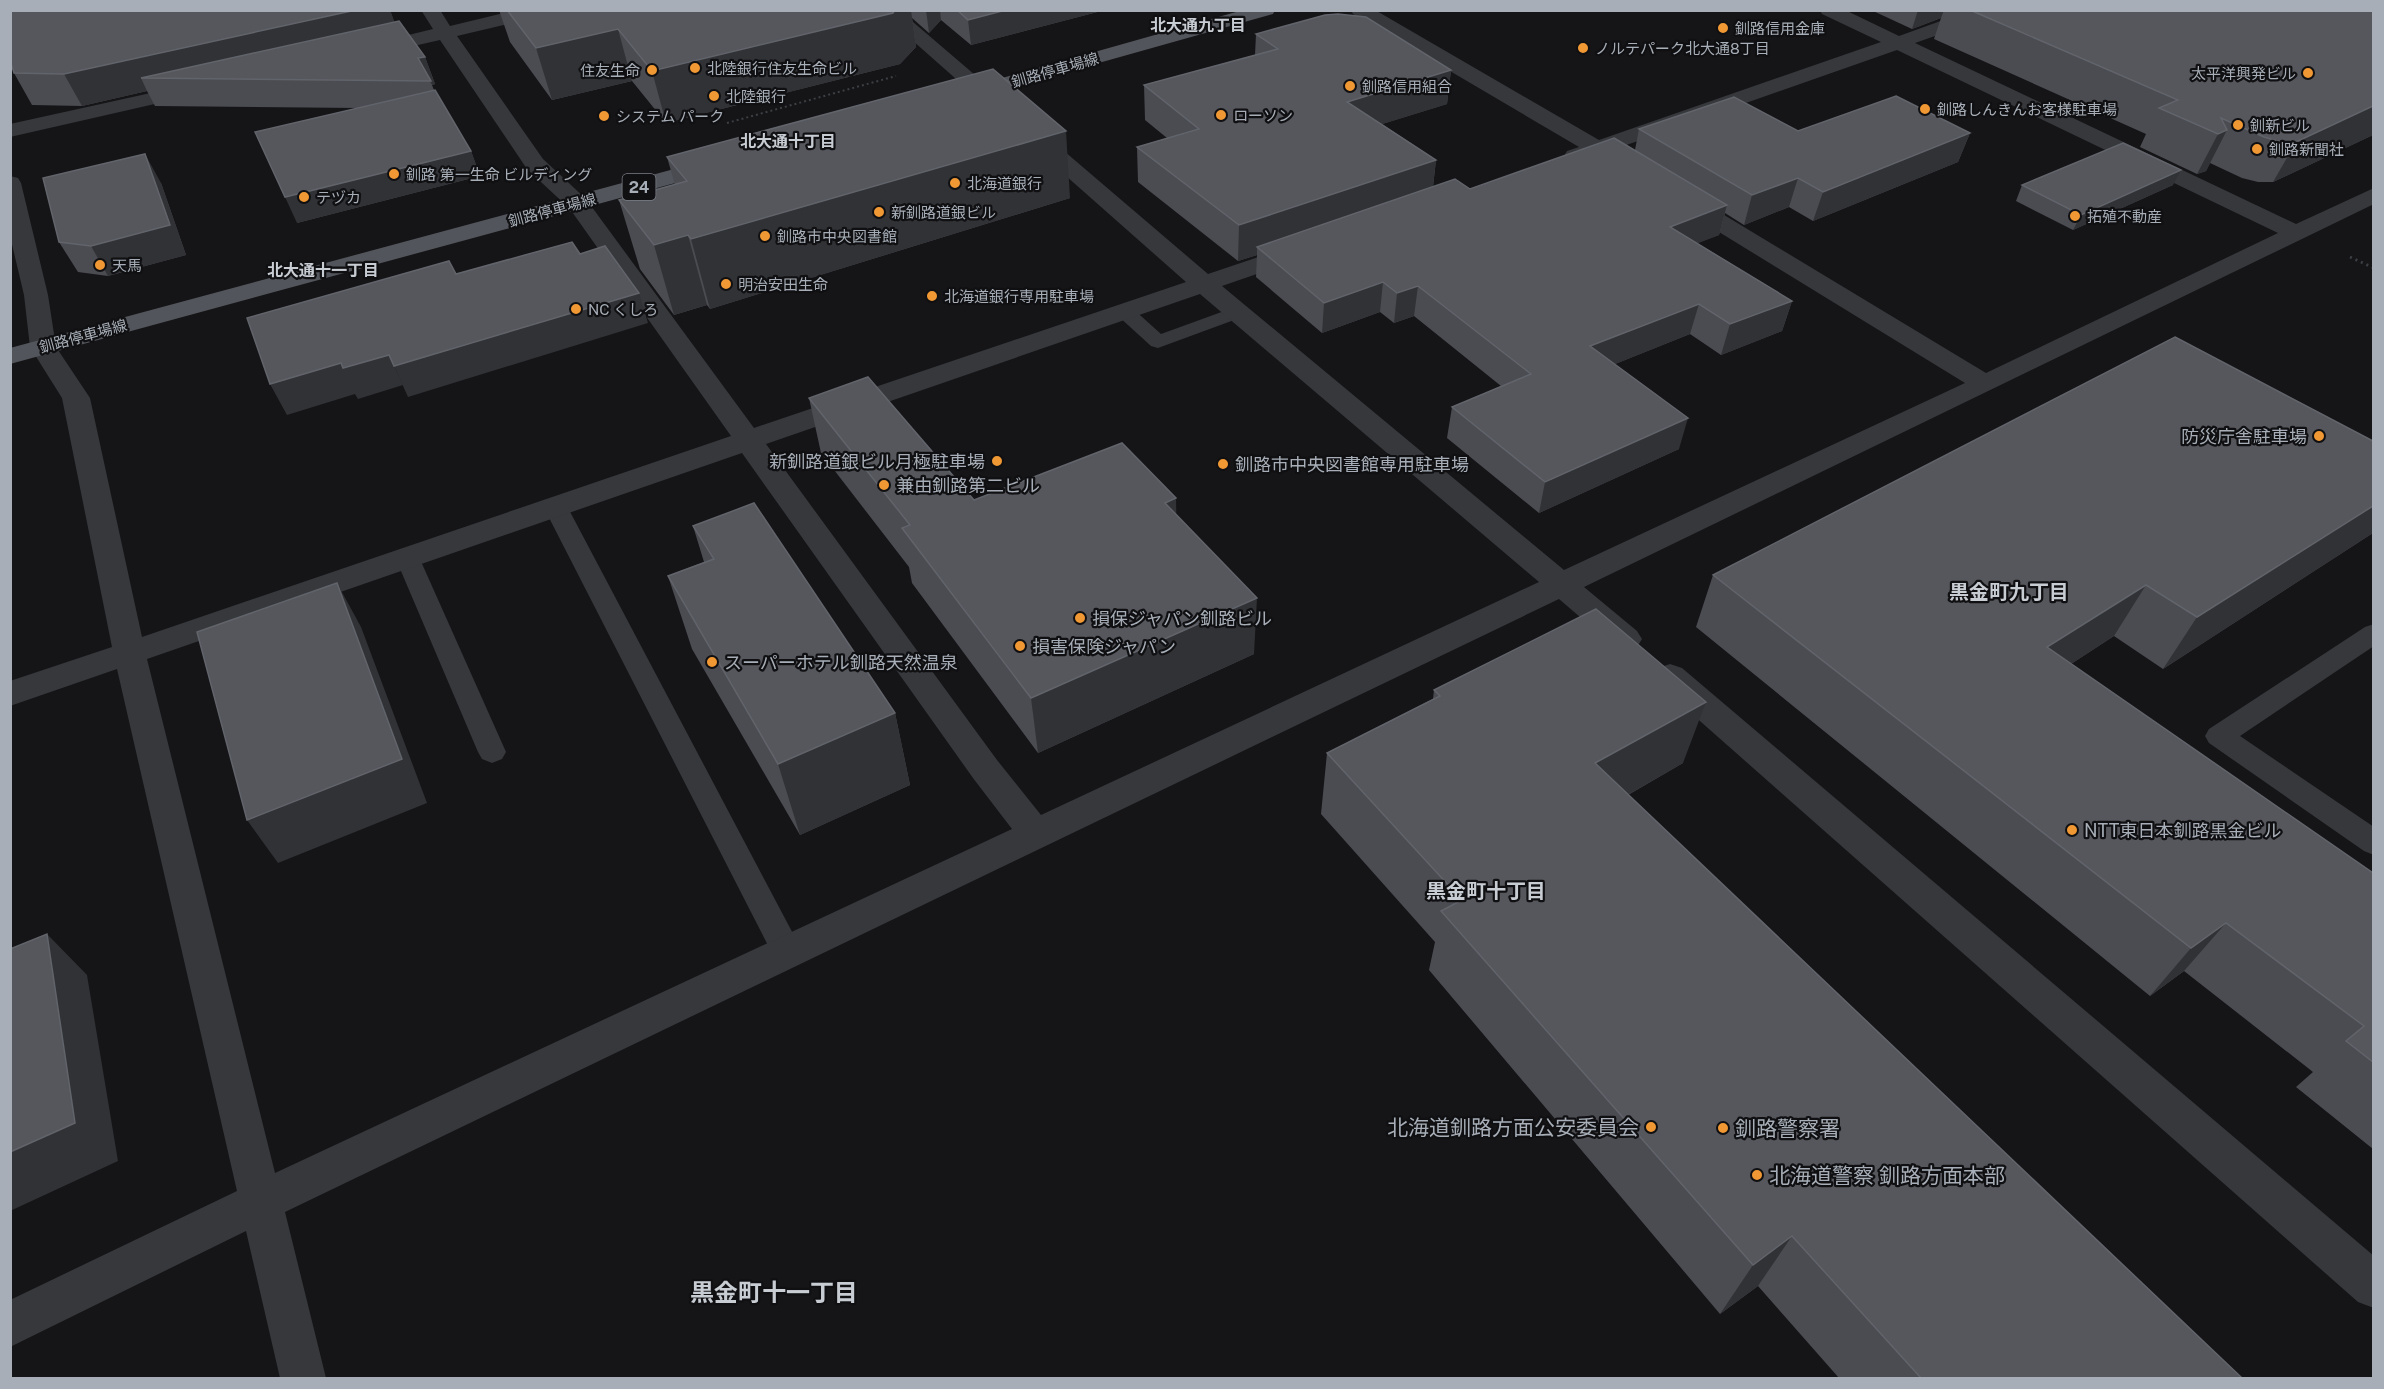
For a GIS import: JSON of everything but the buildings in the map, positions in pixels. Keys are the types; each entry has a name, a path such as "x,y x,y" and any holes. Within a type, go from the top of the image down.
{"main road":[{"name":"釧路停車場線","path":"948,100 1266,10"},
{"name":"釧路停車場線","path":"27,351 578,204 733,160"}],"street":[{"path":"430,10 535,164 578,204 985,769 1036,834"},
{"path":"354,54 543,10"},
{"path":"887,10 1204,284 1561,584 2373,1286"},
{"path":"1360,10 1627,166"},
{"path":"1829,10 2295,232"},
{"path":"1553,164 1991,10"},
{"path":"10,131 217,85"},
{"path":"10,183 36,295 27,351 76,398 130,654 303,1378"},
{"path":"1667,190 1985,384"},
{"path":"10,1324 260,1202 1985,384 2373,195"},
{"path":"10,694 1323,243"}],"lane":[{"path":"1124,311 1158,342 1238,312"},
{"path":"555,506 787,952"},
{"path":"407,557 492,752"},
{"path":"2373,633 2218,736 2373,843"}],"path":[{"path":"722,124 906,73"}],"place":[{"name":"釧路信用金庫","path":"1723,28"},
{"name":"ノルテパーク北大通8丁目","path":"1583,48"},
{"name":"北陸銀行住友生命ビル","path":"695,68"},
{"name":"住友生命","path":"652,70"},
{"name":"太平洋興発ビル","path":"2308,73"},
{"name":"釧路信用組合","path":"1350,86"},
{"name":"北陸銀行","path":"714,96"},
{"name":"釧路しんきんお客様駐車場","path":"1925,109"},
{"name":"ローソン","path":"1221,115"},
{"name":"システム パーク","path":"604,116"},
{"name":"釧新ビル","path":"2238,125"},
{"name":"釧路新聞社","path":"2257,149"},
{"name":"釧路 第一生命 ビルディング","path":"394,174"},
{"name":"北海道銀行","path":"955,183"},
{"name":"テヅカ","path":"304,197"},
{"name":"新釧路道銀ビル","path":"879,212"},
{"name":"拓殖不動産","path":"2075,216"},
{"name":"釧路市中央図書館","path":"765,236"},
{"name":"天馬","path":"100,265"},
{"name":"明治安田生命","path":"726,284"},
{"name":"北海道銀行専用駐車場","path":"932,296"},
{"name":"NC くしろ","path":"576,309"},
{"name":"防災庁舎駐車場","path":"2319,436"},
{"name":"新釧路道銀ビル月極駐車場","path":"997,461"},
{"name":"釧路市中央図書館専用駐車場","path":"1223,464"},
{"name":"兼由釧路第二ビル","path":"884,485"},
{"name":"損保ジャパン釧路ビル","path":"1080,618"},
{"name":"損害保険ジャパン","path":"1020,646"},
{"name":"スーパーホテル釧路天然温泉","path":"712,662"},
{"name":"NTT東日本釧路黒金ビル","path":"2072,830"},
{"name":"北海道釧路方面公安委員会","path":"1651,1127"},
{"name":"釧路警察署","path":"1723,1128"},
{"name":"北海道警察 釧路方面本部","path":"1757,1175"}],"district":[{"name":"北大通九丁目","path":"1198,25"},
{"name":"北大通十丁目","path":"788,141"},
{"name":"北大通十一丁目","path":"323,270"},
{"name":"黒金町九丁目","path":"2009,592"},
{"name":"黒金町十丁目","path":"1486,891"},
{"name":"黒金町十一丁目","path":"774,1292"}]}
